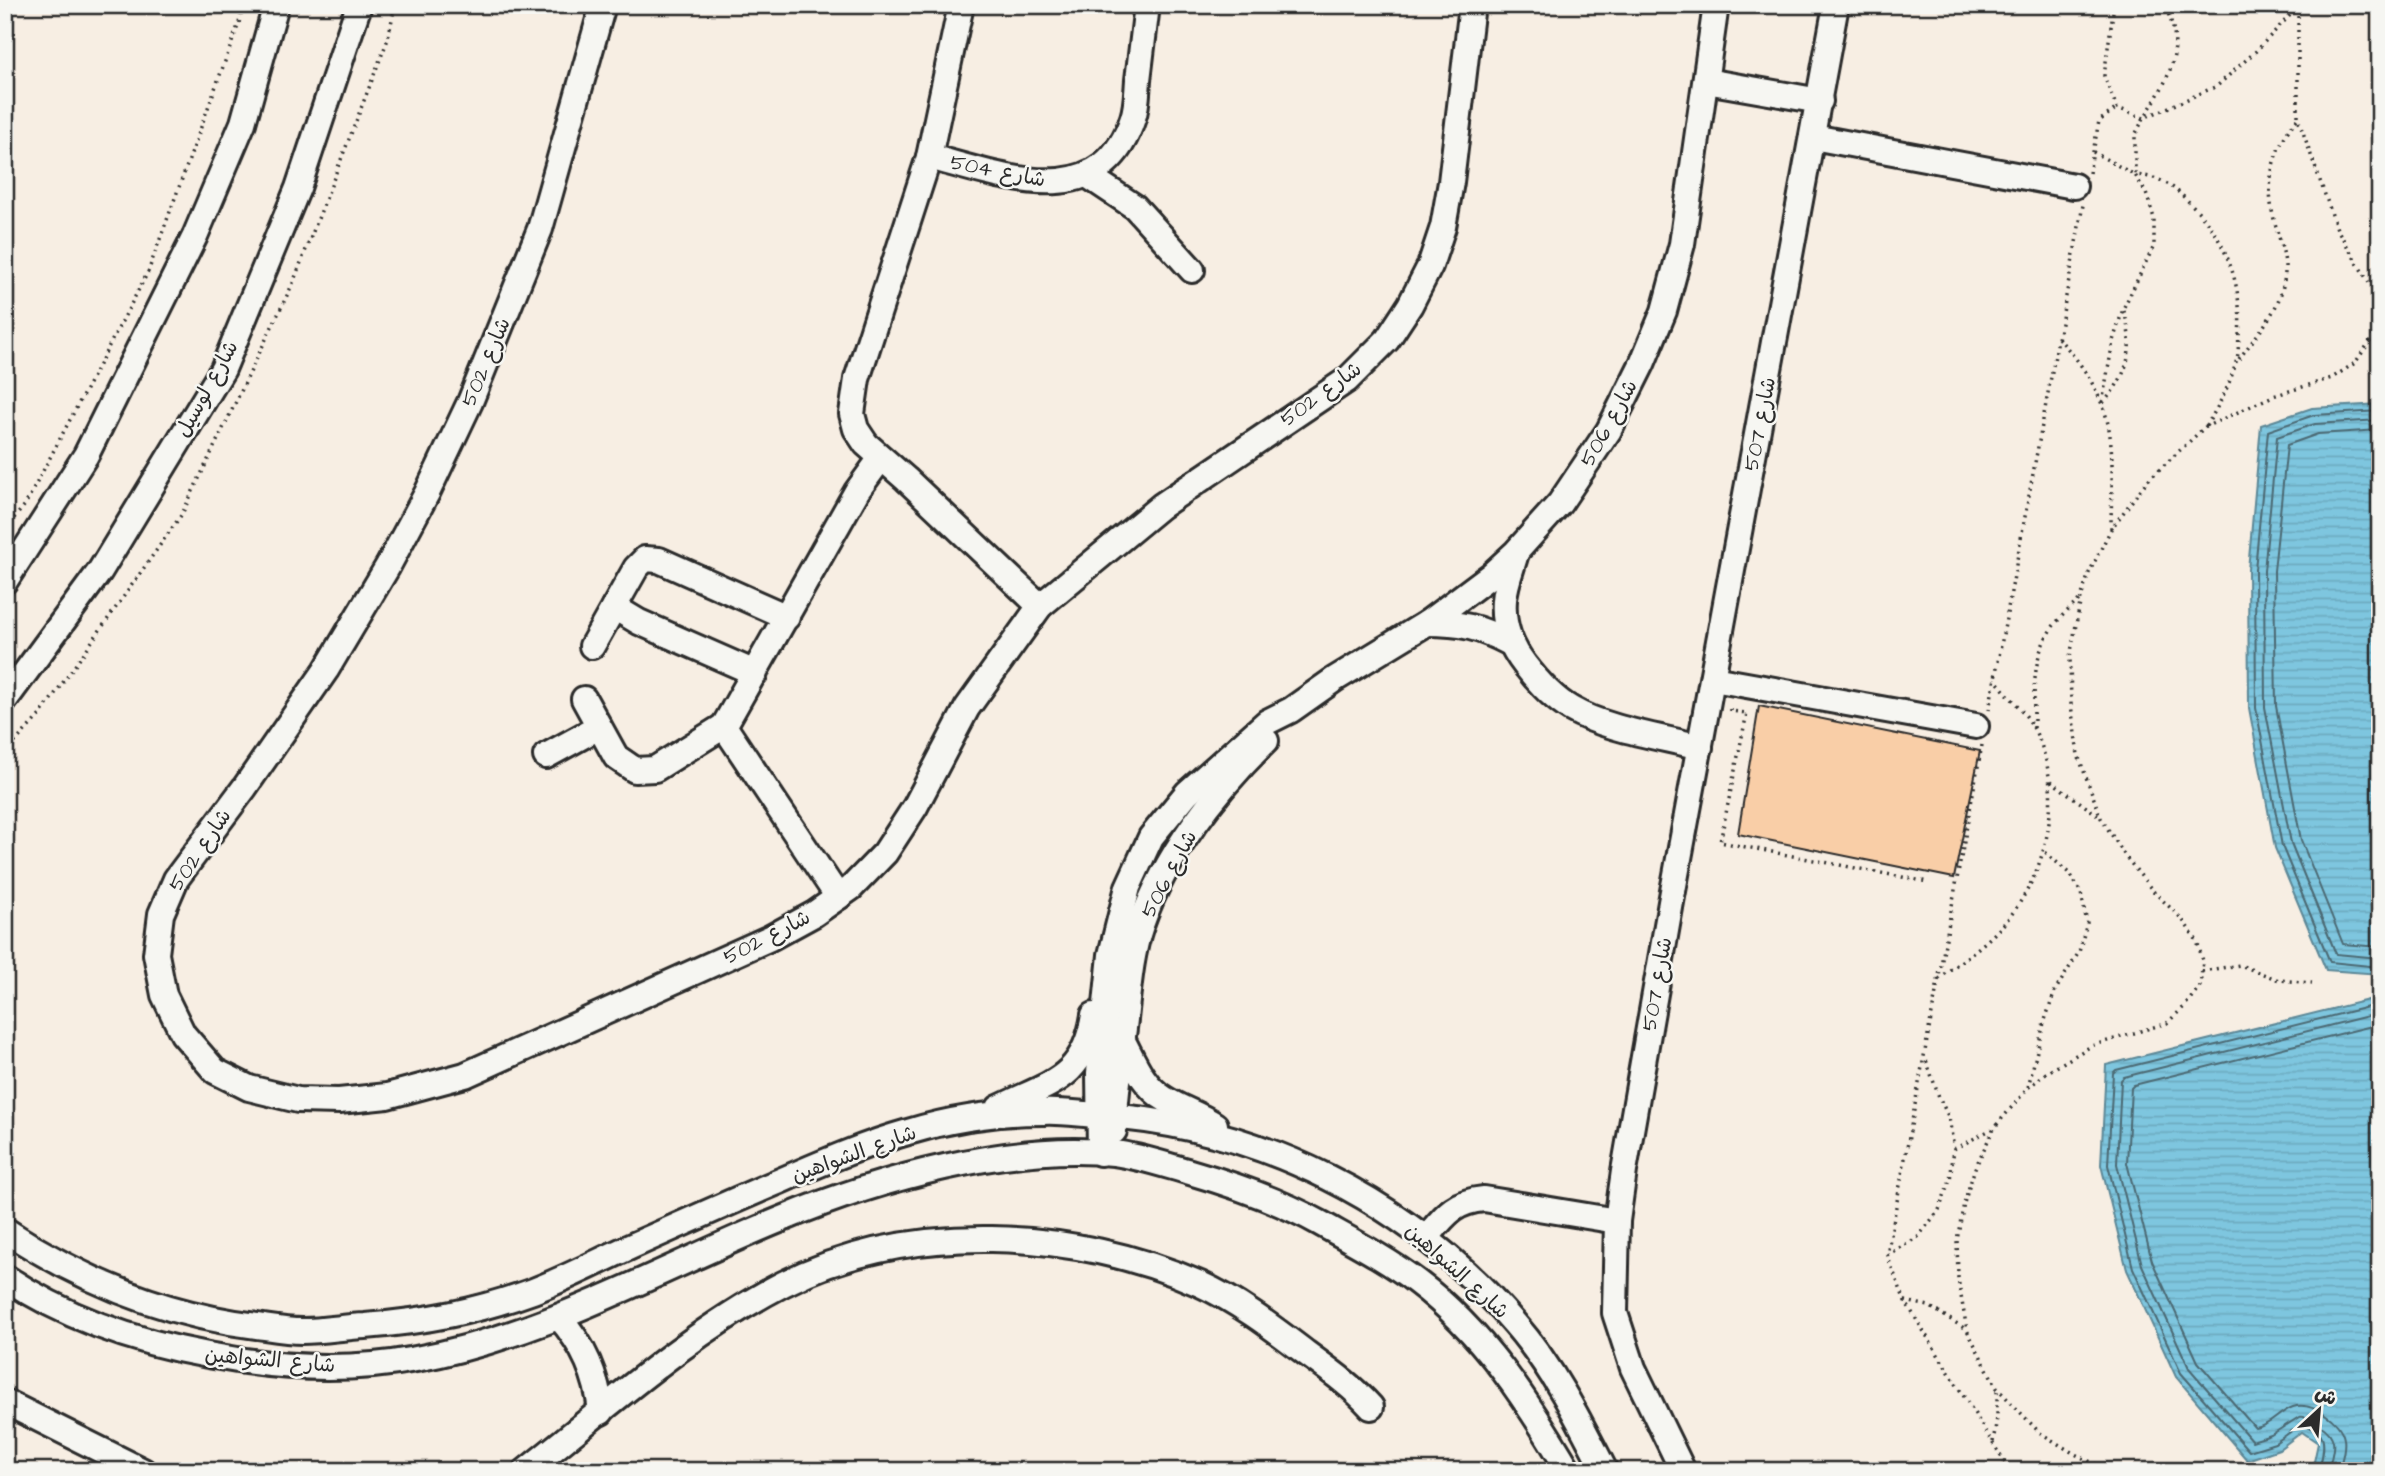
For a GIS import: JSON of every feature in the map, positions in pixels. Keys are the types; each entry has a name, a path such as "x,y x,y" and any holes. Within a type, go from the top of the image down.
{"street":[{"path":"5,581 86,455 195,236 243,123 276,5"},
{"name":"شارع لوسيل","path":"5,701 100,572 223,369 298,188 359,5"},
{"name":"شارع 502","path":"603,5 540,229 470,402 427,493 388,566 326,670 176,878 161,914 156,954 164,995 184,1034 215,1071 250,1088 298,1100 339,1101 387,1096 465,1075 770,938 814,914 851,888 885,853 915,807 967,708 1040,606 1161,506 1347,380 1387,340 1410,305 1430,266 1443,227 1451,182 1472,5"},
{"path":"961,5 929,158 857,379 852,414 856,429 866,444 1040,606"},
{"name":"شارع 504","path":"929,158 1031,181 1059,182 1096,171 1127,134 1134,115 1147,5"},
{"name":"شارع 506","path":"1107,1153 1106,1115 1099,1073 1109,975 1121,909 1128,887 1152,837 1186,793 1267,722 1291,710 1335,679 1427,623 1472,590 1516,552 1560,503 1609,430 1642,364 1664,310 1682,244 1716,5"},
{"name":"شارع 507","path":"1683,1471 1633,1368 1615,1313 1617,1220 1700,747 1836,5"},
{"path":"1706,81 1820,101"},
{"path":"1813,137 2082,190"},
{"path":"1087,175 1135,207 1192,270"},
{"path":"584,699 616,757 635,770 654,769 724,726 857,491 881,458"},
{"path":"1516,552 1504,600 1505,624 1510,643 1536,680 1572,710 1629,729 1700,747"},
{"path":"592,646 636,568 645,559 659,560 787,617"},
{"path":"614,607 639,622 754,673"},
{"path":"1427,623 1469,625 1486,630 1510,643"},
{"path":"1713,679 1983,726"},
{"name":"شارع 506","path":"1106,1115 1123,1041 1133,955 1151,902 1199,820 1234,774 1276,731 1291,710"},
{"path":"724,726 838,897"},
{"path":"546,756 599,727"},
{"name":"شارع 506","path":"987,1117 1007,1104 1052,1084 1072,1068 1087,1041 1098,995 1109,975"},
{"path":"1123,1041 1152,1090 1209,1121 1231,1139"},
{"name":"شارع الشواهين","path":"5,1230 58,1263 104,1285 145,1301 228,1322 299,1331 424,1321 479,1309 538,1289 679,1224 911,1131 987,1117 1043,1112 1158,1121 1273,1152 1318,1172 1376,1204 1426,1238 1516,1324 1569,1403 1605,1471"},
{"name":"شارع الشواهين","path":"5,1277 74,1315 118,1333 184,1351 234,1360 302,1366 358,1366 416,1359 534,1327 629,1289 785,1217 895,1179 944,1167 1048,1152 1107,1153 1163,1164 1254,1192 1361,1246 1416,1281 1460,1319 1491,1352 1536,1415 1569,1471"},
{"path":"1426,1238 1452,1208 1468,1200 1484,1199 1617,1220"},
{"path":"526,1471 715,1325 786,1283 831,1265 878,1251 933,1241 1039,1241 1097,1250 1155,1266 1202,1285 1246,1310 1355,1390 1371,1408"},
{"path":"559,1317 574,1335 590,1364 601,1412"},
{"path":"5,1402 143,1471"}],"path":[{"path":"5,529 25,505 148,272 239,23 243,5"},
{"path":"2114,5 2104,76 2117,108 2144,118 2217,86 2256,51 2298,6"},
{"path":"2102,404 2113,341 2123,309 2154,246 2154,218 2146,193 2134,175 2136,161 2133,146 2135,135 2167,81 2175,55 2176,36 2164,5"},
{"path":"2205,427 2273,396 2332,378 2355,363 2373,337 2376,311 2374,291 2337,229 2298,118 2298,6"},
{"path":"2010,1471 1905,1301 1887,1255 1983,726 1995,679 2058,338 2082,190 2099,121 2117,108"},
{"path":"2109,1471 2039,1432 1997,1388 1967,1330 1958,1279 1957,1240 1964,1203 1994,1128 2028,1088 2046,1073 2091,1046 2167,1023 2200,986 2203,961 2197,941 2182,919 2153,891 2125,856 2101,818 2078,755 2071,705 2070,657 2081,598 2111,529 2147,481 2205,427 2218,408 2237,361 2274,313 2284,282 2286,258 2274,220 2270,186 2275,156 2285,134 2298,118"},
{"path":"2093,152 2134,175 2155,177 2178,191 2208,222 2233,269 2241,315 2237,361"},
{"path":"2102,404 2124,374 2130,353 2130,330 2123,309"},
{"path":"2373,337 2380,341"},
{"path":"2058,338 2080,363 2102,404 2110,443 2111,529"},
{"path":"1939,979 2000,928 2026,892 2043,850 2049,825 2051,781 2034,729 2034,674 2044,642 2055,623 2081,598"},
{"path":"1995,679 2034,729"},
{"path":"1730,710 1746,713 1720,842 1928,883"},
{"path":"2051,781 2101,818"},
{"path":"2028,1088 2055,991 2080,951 2087,923 2081,893 2071,875 2043,850"},
{"path":"2202,971 2240,965 2279,980 2312,984"},
{"path":"1887,1255 1918,1237 1939,1210 1950,1180 1954,1149 1949,1118 1924,1055"},
{"path":"1954,1149 1994,1128"},
{"path":"1905,1301 1929,1306 1967,1330"},
{"path":"1993,1443 1997,1418 1997,1388"},
{"path":"2286,1471 2291,1461"}],"water":[{"path":"2380,404 2380,974 2326,970 2275,848 2249,708 2248,570 2261,425 2312,408"},
{"path":"2380,997 2380,1471 2312,1471 2318,1443 2302,1432 2279,1449 2247,1460 2176,1377 2127,1270 2101,1165 2106,1065"}],"building":[{"path":"1759,706 1980,751 1954,878 1738,834"}]}
